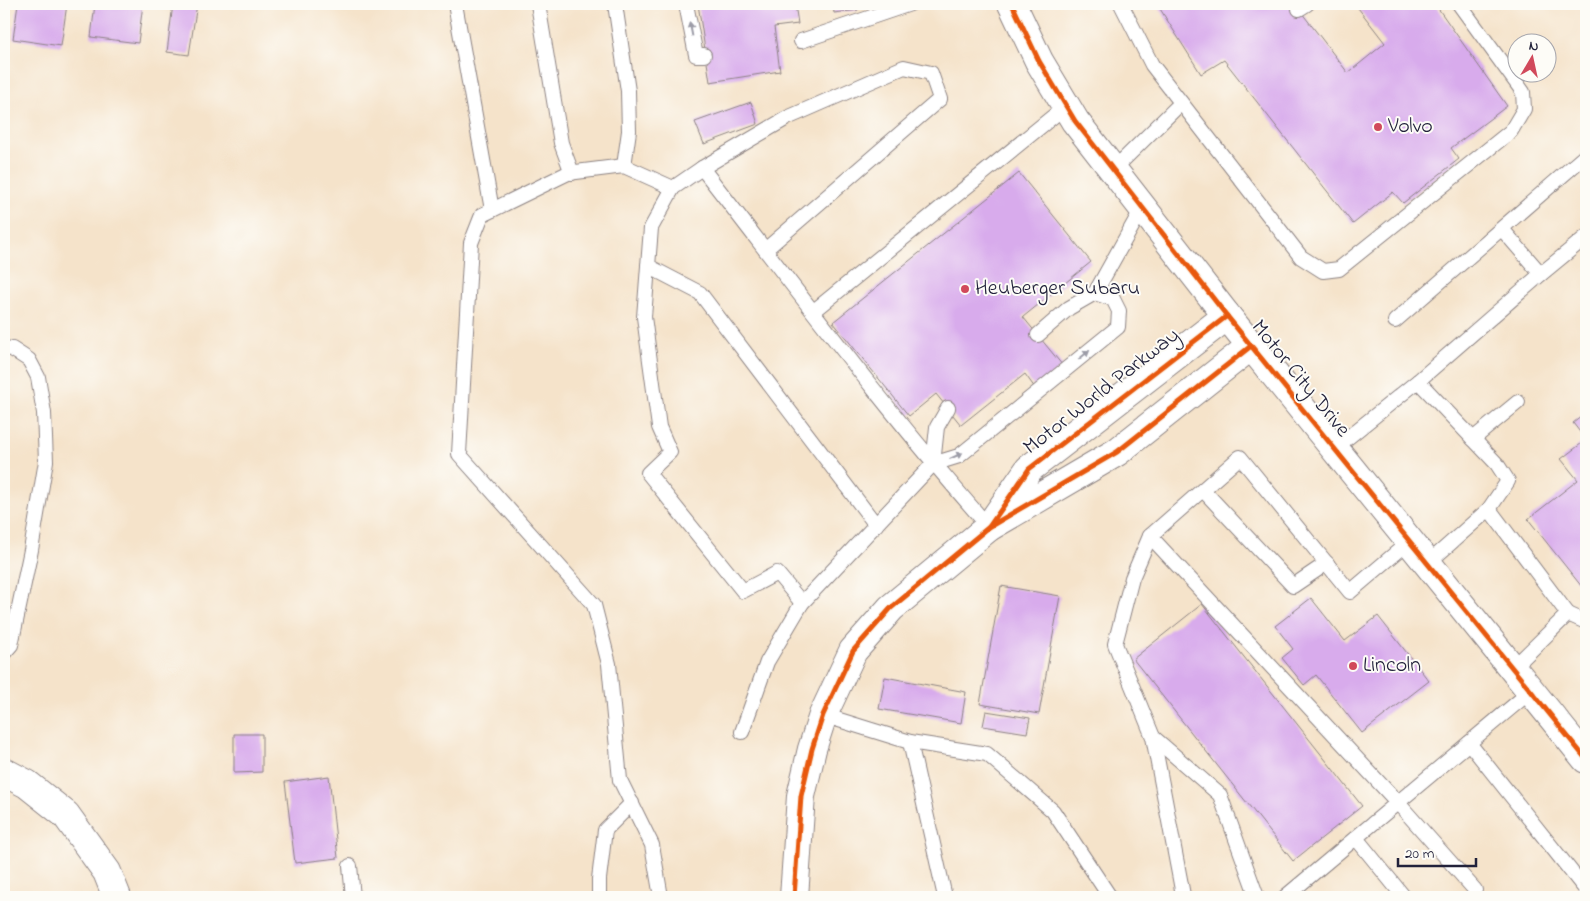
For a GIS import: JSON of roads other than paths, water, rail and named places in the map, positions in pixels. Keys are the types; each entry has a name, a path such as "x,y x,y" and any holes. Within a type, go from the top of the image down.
{"street":[{"name":"Motor City Drive","path":"1012,4 1039,61 1075,121 1251,346 1586,759"},
{"name":"Motor World Parkway","path":"988,527 1029,469 1227,316"},
{"name":"Motor World Parkway","path":"794,897 801,796 812,749 823,715 853,651 891,608 988,527 1117,452 1251,346"},
{"path":"4,772 27,784 66,815 107,872 117,897"}],"lane":[{"path":"455,4 492,210"},
{"path":"538,4 561,143 572,173"},
{"path":"615,4 628,91 630,131 624,166"},
{"path":"686,4 700,55"},
{"path":"801,41 910,4"},
{"path":"1121,4 1152,65 1301,257 1323,270 1339,269 1511,131 1524,109 1523,92 1459,4"},
{"path":"766,250 940,99 931,74 904,67 787,118 702,168 673,188 652,228 644,317 660,427 670,452 648,472 743,591 777,573 802,604"},
{"path":"1113,170 1181,103"},
{"path":"814,311 1066,106"},
{"path":"1395,321 1586,156"},
{"path":"661,897 652,844 620,780 609,664 594,606 459,454 471,243 482,215 568,173 624,166 673,188"},
{"path":"702,168 934,464 988,527"},
{"path":"1038,335 1069,308 1094,293 1143,207"},
{"path":"1502,229 1541,274"},
{"path":"1335,448 1418,381 1586,237"},
{"path":"648,266 700,293 876,525"},
{"path":"742,732 767,662 802,604 934,464 959,456 1118,327 1119,311 1114,299 1094,293"},
{"path":"4,348 12,349 29,360 38,377 44,413 46,461 31,550 11,645 4,652"},
{"path":"1418,381 1498,464 1508,481 1489,509 1427,564"},
{"path":"1473,439 1518,402"},
{"path":"934,464 937,428 948,408"},
{"path":"1183,896 1153,737 1115,644 1132,578 1150,536 1240,457 1350,592 1410,541"},
{"path":"1202,490 1292,586 1327,563"},
{"path":"1489,509 1568,614 1586,622"},
{"path":"1150,536 1398,803 1474,890"},
{"path":"1513,668 1568,614"},
{"path":"1285,897 1531,691"},
{"path":"823,715 910,742 987,754 1052,811 1110,897"},
{"path":"1153,737 1220,795 1257,897"},
{"path":"910,742 945,897"},
{"path":"1469,743 1586,890"},
{"path":"599,897 599,879 605,830 632,803"},
{"path":"1356,838 1404,897"},
{"path":"350,866 353,897"}],"place":[{"name":"Volvo","path":"1378,127"},
{"name":"Heuberger Subaru","path":"965,289"},
{"name":"Lincoln","path":"1353,666"}]}
